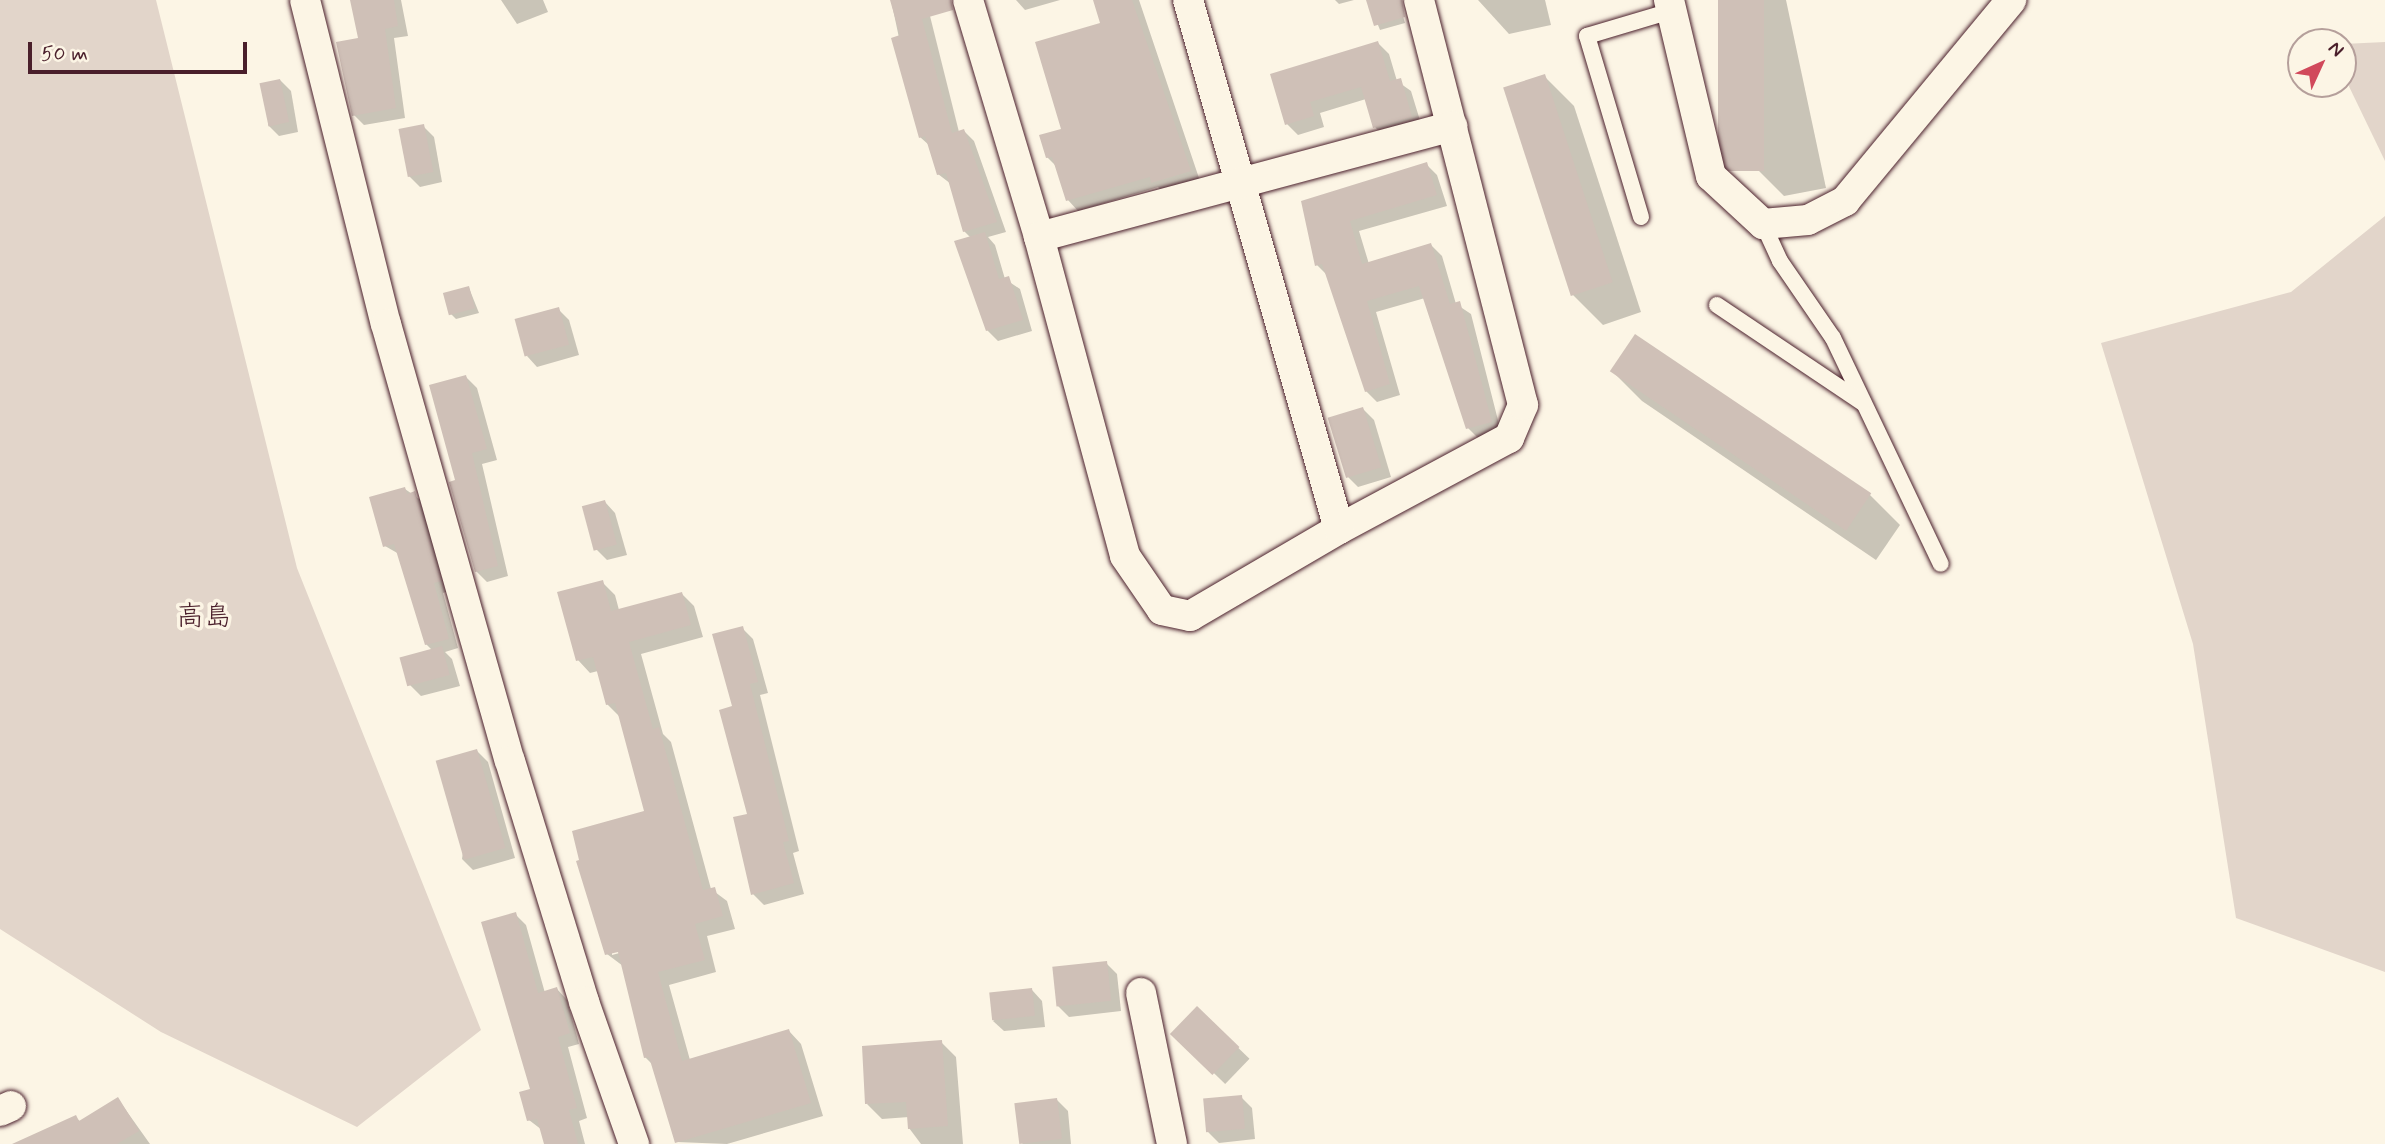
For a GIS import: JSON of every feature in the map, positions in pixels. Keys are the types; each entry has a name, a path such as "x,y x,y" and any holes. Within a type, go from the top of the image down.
{"street":[{"path":"305,0 386,324 506,748 584,1002 634,1144"},
{"path":"968,0 1039,237 1125,556 1162,610 1190,617 1339,529 1509,438 1523,405 1419,0"},
{"path":"1188,0 1339,529"},
{"path":"1670,5 1711,176 1763,225 1808,220 1845,201 2011,0"},
{"path":"1039,237 1241,180 1452,126"},
{"path":"1141,993 1172,1144"}],"lane":[{"path":"1641,216 1587,36 1670,5"},
{"path":"1763,225 1780,261 1833,338 1941,564"},
{"path":"1717,305 1865,405"}],"shaded area":[{"path":"0,0 156,0 297,568 481,1030 357,1127 161,1032 0,929"},
{"path":"2385,42 2385,161 2355,98 2357,98 2357,43"},
{"path":"2385,216 2385,972 2236,918 2193,644 2101,343 2291,292"}],"building":[{"path":"350,0 394,0 398,26 385,29 396,108 352,116 336,42 358,38"},
{"path":"890,0 951,0 953,10 922,19 952,133 964,129 997,222 963,232 946,173 937,175 925,136 919,138 891,38 900,35"},
{"path":"1093,0 1132,0 1191,171 1151,183 1150,177 1066,201 1052,157 1046,158 1039,135 1061,129 1035,42 1100,23"},
{"path":"1366,0 1402,0 1405,17 1374,26"},
{"path":"1718,0 1764,0 1764,171 1718,171"},
{"path":"1378,41 1390,81 1401,78 1412,117 1373,128 1361,87 1310,102 1314,116 1285,125 1270,74"},
{"path":"1545,74 1613,282 1571,296 1503,88"},
{"path":"280,79 289,122 269,126 259,83"},
{"path":"424,124 433,172 408,177 398,129"},
{"path":"1427,162 1437,195 1350,221 1362,264 1431,243 1450,304 1460,301 1492,422 1466,429 1419,286 1367,301 1390,384 1365,392 1322,264 1315,266 1301,201"},
{"path":"985,232 999,279 1009,276 1023,320 986,331 954,241"},
{"path":"469,286 475,308 449,315 443,293"},
{"path":"559,307 569,345 525,357 515,319"},
{"path":"1635,334 1871,493 1846,531 1610,371"},
{"path":"466,375 487,449 472,453 498,566 475,572 449,482 455,480 429,385"},
{"path":"1363,407 1381,467 1346,478 1328,418"},
{"path":"405,487 407,494 415,491 441,581 434,583 449,639 425,645 394,544 383,547 369,497"},
{"path":"605,500 617,544 594,551 582,506"},
{"path":"603,580 611,611 682,592 691,625 629,642 653,729 659,727 703,890 715,887 723,916 695,924 705,960 658,972 682,1061 789,1029 811,1103 675,1143 649,1057 644,1058 618,952 605,955 576,861 579,860 572,831 644,811 615,703 606,705 593,657 576,661 557,592"},
{"path":"743,626 758,682 750,684 789,841 783,842 794,883 751,895 733,817 747,814 719,710 732,706 712,634"},
{"path":"442,646 450,675 407,686 399,657"},
{"path":"477,749 505,848 464,860 436,761"},
{"path":"516,912 538,993 557,987 570,1033 558,1037 577,1108 569,1110 578,1144 544,1144 537,1119 527,1121 519,1092 530,1089 481,922"},
{"path":"1107,961 1111,1001 1056,1007 1052,967"},
{"path":"1032,988 1035,1016 992,1020 989,992"},
{"path":"1197,1006 1239,1047 1212,1075 1170,1034"},
{"path":"942,1040 948,1126 908,1129 906,1102 865,1104 862,1046"},
{"path":"1242,1095 1245,1129 1206,1132 1203,1098"},
{"path":"118,1097 139,1131 117,1144 12,1144 76,1115 79,1121"},
{"path":"1057,1098 1062,1139 1019,1144 1014,1103"}],"district":[{"name":"高島","path":"204,618"}]}
